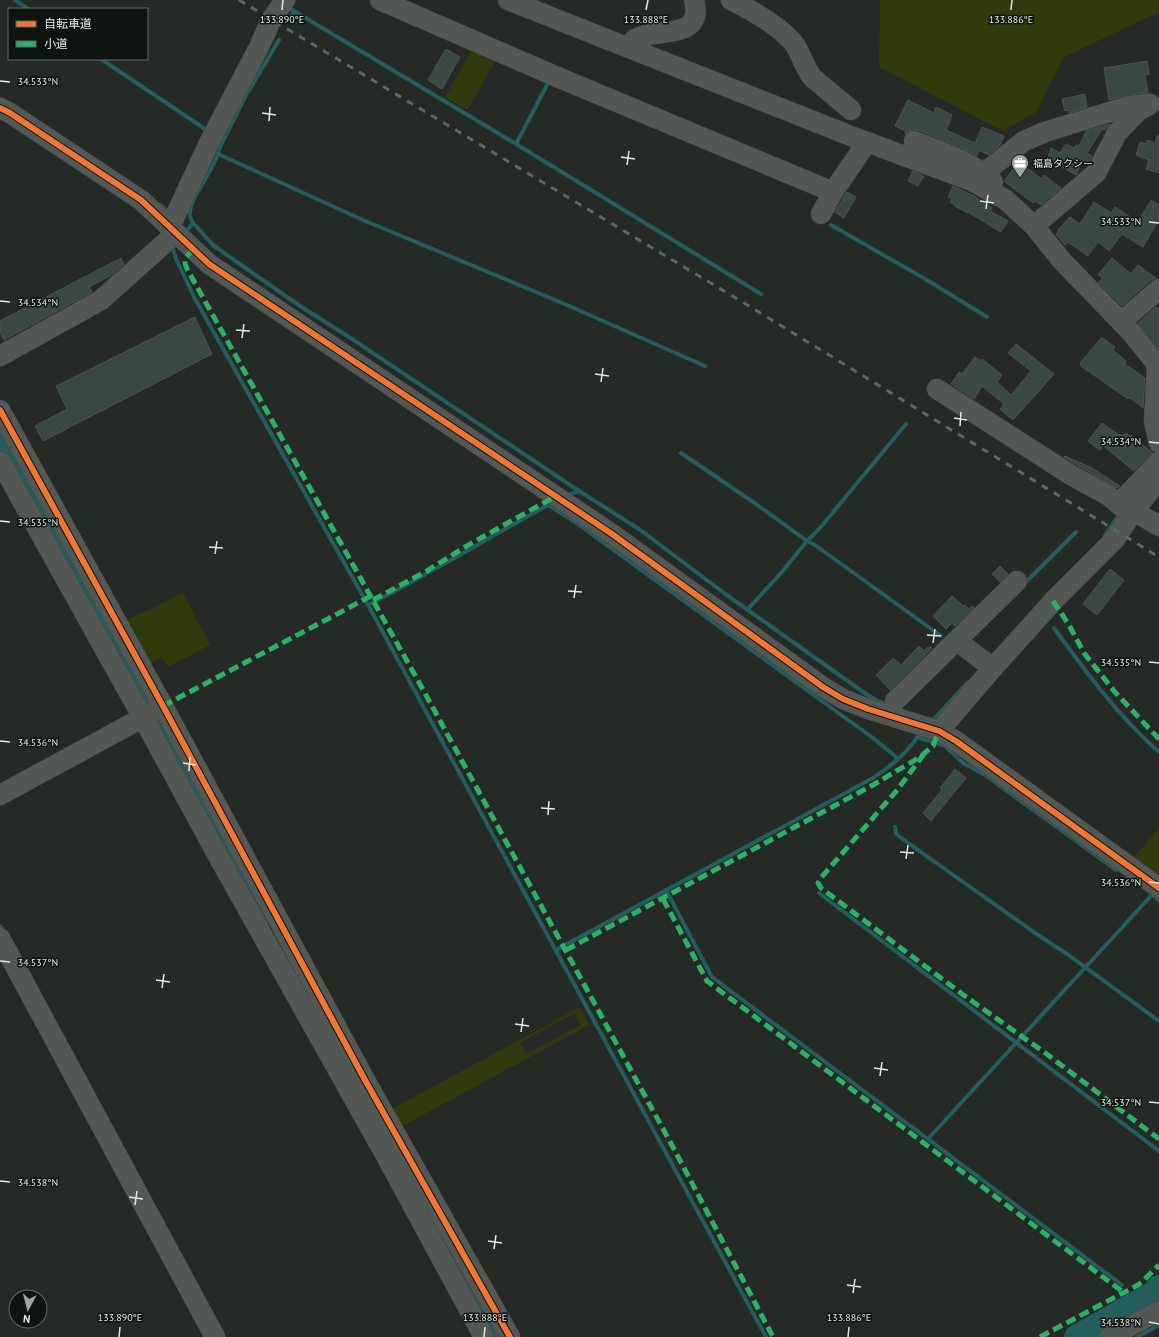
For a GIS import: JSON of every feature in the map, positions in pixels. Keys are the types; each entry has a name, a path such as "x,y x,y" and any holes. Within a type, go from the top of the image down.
{"street":[{"path":"0,356 101,300 173,230 210,141 260,45 271,20 285,0"},
{"path":"380,0 562,79 833,192"},
{"path":"508,0 867,142 972,181 1006,200"},
{"path":"629,48 632,41 640,37 687,27 693,21 695,13 694,0"},
{"path":"731,0 750,11 791,40 813,78 851,110"},
{"path":"984,173 1024,141 1045,132 1129,106 1154,101"},
{"path":"1034,226 1096,173 1116,133 1138,112 1154,101"},
{"path":"0,108 10,113 141,200 209,264 612,534 823,687 844,699 868,709 939,731 956,741 1159,888"},
{"path":"914,141 963,162 984,173 1006,200 1034,226 1063,262 1121,322 1158,365 1154,422 1159,443"},
{"path":"821,214 833,192 867,142"},
{"path":"1121,322 1159,289"},
{"path":"937,388 1071,475 1109,496 1126,509 1159,526"},
{"path":"0,410 153,712 228,850 385,1154 475,1298 510,1337"},
{"path":"0,460 153,712"},
{"path":"939,731 989,664 1116,540 1126,509 1159,462"},
{"path":"1126,509 1159,479"},
{"path":"896,701 960,643 1017,581"},
{"path":"960,643 989,664"},
{"path":"0,795 153,712"},
{"path":"0,938 215,1337"},
{"path":"475,1298 484,1337"},
{"path":"1109,1337 1159,1311"}],"green space":[{"path":"880,0 1159,0 1159,12 1064,57 1036,112 1003,131 879,67"},
{"path":"474,46 498,56 467,110 445,97"},
{"path":"183,593 210,645 168,667 162,657 148,665 125,621"},
{"path":"1159,829 1159,880 1131,860"},
{"path":"580,1007 589,1025 399,1128 390,1110","holes":["575,1013 581,1025 526,1054 520,1043"]}],"building":[{"path":"446,49 460,57 442,89 428,80"},
{"path":"1147,61 1149,74 1145,75 1148,93 1128,95 1109,100 1104,68"},
{"path":"1085,94 1087,107 1069,113 1069,110 1065,111 1062,99"},
{"path":"908,100 934,113 936,107 952,115 946,130 975,143 982,127 1004,136 1000,145 989,155 979,150 977,156 960,147 918,130 912,130 905,134 906,131 895,126"},
{"path":"1110,124 1105,130 1102,129 1087,153 1092,156 1087,165 1082,162 1076,175 1053,162 1055,161 1048,157 1051,148 1060,153 1066,144 1074,148 1076,145 1079,146 1086,131"},
{"path":"1157,136 1159,136 1159,173 1146,169 1149,160 1136,155 1140,142 1146,144 1147,140 1155,143"},
{"path":"1019,162 1042,179 1044,175 1061,188 1041,205 1035,201 1033,203 1004,181"},
{"path":"913,171 924,176 918,186 908,181"},
{"path":"953,186 976,197 992,208 990,211 1008,221 1001,232 950,202 952,199 948,197"},
{"path":"847,192 856,197 844,218 835,212"},
{"path":"1151,200 1159,205 1159,219 1143,247 1122,234 1109,251 1098,242 1088,256 1068,242 1065,245 1056,234 1070,217 1080,224 1094,202 1111,213 1115,207 1138,222"},
{"path":"121,258 124,264 112,275 89,287 92,292 4,340 0,332 0,321"},
{"path":"1112,258 1131,274 1138,265 1156,278 1151,280 1122,306 1098,282 1103,278 1098,275"},
{"path":"1156,307 1159,309 1159,349 1138,323"},
{"path":"195,317 212,354 43,441 35,426 67,409 56,386"},
{"path":"1101,338 1115,347 1113,350 1126,361 1125,364 1145,378 1143,408 1129,397 1128,399 1081,366 1080,363"},
{"path":"1016,344 1054,374 1013,420 1000,409 1004,404 982,386 974,399 951,384 959,372 962,374 975,357 981,361 982,359 1002,375 997,382 1011,395 1031,371 1008,353"},
{"path":"1102,423 1119,435 1120,434 1122,436 1125,433 1130,435 1153,453 1134,471 1105,447 1103,446 1100,450 1088,441"},
{"path":"1065,456 1092,468 1120,486 1117,488 1064,457"},
{"path":"1000,566 1008,574 1000,582 992,574"},
{"path":"1110,569 1124,580 1097,615 1083,604"},
{"path":"952,596 963,606 965,605 969,609 972,606 974,608 955,626 952,623 946,629 933,616"},
{"path":"919,646 924,651 930,646 932,648 890,690 876,675 893,658 901,665"},
{"path":"955,769 966,778 931,821 923,813 942,790 940,788"}],"waterway":[{"path":"15,0 27,8"},
{"path":"289,8 516,144 761,294"},
{"path":"291,17 294,11"},
{"path":"188,229 193,223 190,215 193,200 213,165 219,149 245,97 279,40"},
{"path":"102,60 205,129"},
{"path":"516,144 548,83"},
{"path":"218,154 363,220 560,302 705,366"},
{"path":"159,204 167,210"},
{"path":"193,223 213,245 300,306 346,335 579,491"},
{"path":"831,225 927,280 987,317"},
{"path":"172,246 176,259 195,299 368,605 766,1337"},
{"path":"747,610 820,528 906,424"},
{"path":"0,437 110,631 263,912"},
{"path":"681,453 807,541 815,545 941,636"},
{"path":"568,495 579,491 639,529 724,593 866,694 889,705"},
{"path":"368,605 548,505 575,522 873,738 895,756 897,760"},
{"path":"1104,537 1120,513"},
{"path":"1024,584 1076,532"},
{"path":"1054,628 1116,709 1159,752"},
{"path":"934,719 968,682"},
{"path":"556,950 873,778 899,759 919,735"},
{"path":"917,737 945,746 963,763 985,775 1116,870"},
{"path":"895,827 896,834 1067,954 1159,1021"},
{"path":"666,890 712,977 1122,1285"},
{"path":"819,893 1159,1151"},
{"path":"1150,893 1159,900"},
{"path":"928,1139 1153,893"},
{"path":"0,926 4,933"},
{"path":"419,1197 496,1337"},
{"path":"1076,1337 1152,1294 1159,1287"},
{"path":"1133,1293 1141,1300"},
{"path":"1137,1337 1159,1325"}],"railway":[{"path":"239,0 749,306 1159,557"}],"marked path":[{"path":"193,249 185,259 187,269 421,686 674,1149 773,1337"},
{"path":"373,600 425,572 470,544 556,496"},
{"path":"163,706 371,596"},
{"path":"1053,601 1069,625 1084,653 1114,691 1159,739"},
{"path":"566,950 873,785 920,757 933,746 939,731"},
{"path":"924,754 898,789 820,879 818,883 821,888 962,994 1048,1055 1159,1139"},
{"path":"663,899 707,981 1123,1292"},
{"path":"1040,1337 1138,1285 1159,1265"}],"cycle path":[{"path":"0,108 10,113 141,200 209,264 612,534 823,687 843,699 868,709 939,731 956,741 1159,888"},
{"path":"0,410 163,706 365,1080 510,1337"}],"place":[{"name":"福島タクシー","path":"1020,178"}]}
